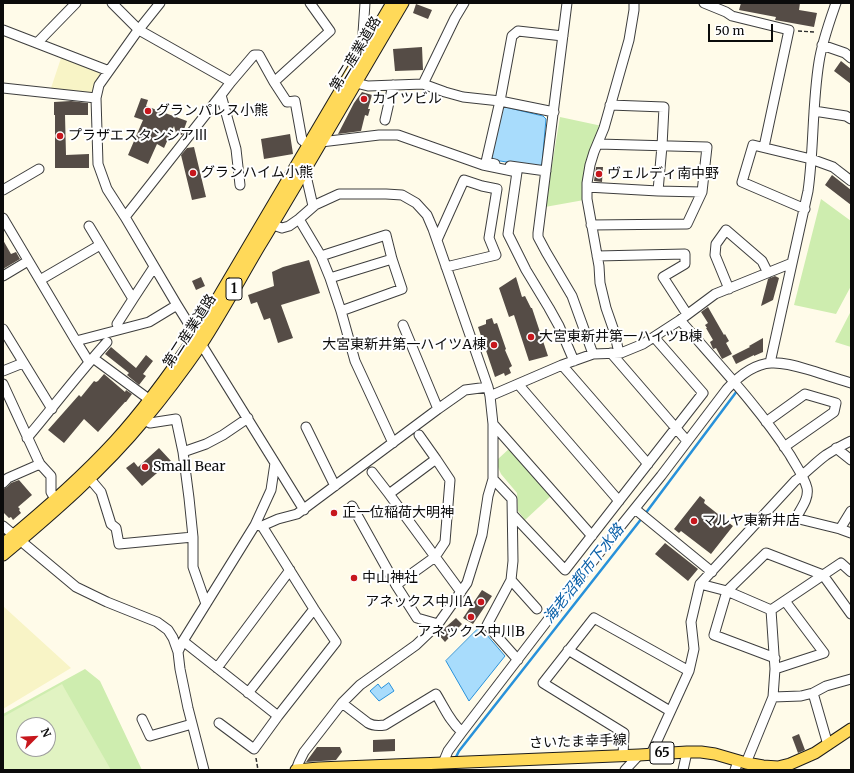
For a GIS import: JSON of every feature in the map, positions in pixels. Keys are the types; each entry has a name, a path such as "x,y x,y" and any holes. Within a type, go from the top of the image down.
{"main road":[{"name":"第二産業道路","path":"3,544 17,538 90,479 120,448 179,376 309,145 392,3"},
{"name":"第二産業道路","path":"3,555 17,538 55,499 114,442 199,339 273,225 403,3"},
{"name":"さいたま幸手線","path":"296,770 687,752 715,754 740,765 778,766 790,764 815,753 851,729"}],"street":[{"path":"37,43 76,3"},
{"path":"112,3 139,30 231,82"},
{"path":"160,3 99,86 96,98 98,164 107,189 304,510"},
{"path":"274,82 330,32 310,3"},
{"path":"365,3 363,33 369,43"},
{"path":"423,84 455,18 464,3"},
{"path":"567,3 538,237 572,296 593,354"},
{"path":"634,3 629,40 604,128 590,165 586,199 599,266 600,283 614,332 615,353 687,441"},
{"path":"704,3 732,16 789,30 764,148"},
{"path":"770,363 805,209 809,184 818,71 825,33 836,3"},
{"path":"3,30 109,71"},
{"path":"546,171 486,162 500,101 512,36 518,31 563,36"},
{"path":"822,45 844,53 851,58"},
{"path":"125,217 254,55 258,55 287,102 295,101 302,140 309,145"},
{"path":"356,83 368,86 423,84 463,97 500,101 554,112"},
{"path":"385,120 393,85"},
{"path":"3,88 96,98"},
{"path":"221,95 236,149 240,185"},
{"path":"610,105 664,107 658,191"},
{"path":"814,111 846,116 851,119"},
{"path":"321,142 379,135 398,135 483,165 517,172 508,234 526,270 559,326 574,361"},
{"path":"591,225 687,224 702,192 707,147 598,144"},
{"path":"805,209 742,182 753,145 811,159 833,167 851,181"},
{"path":"3,190 39,169"},
{"path":"303,174 308,180 313,206"},
{"path":"437,240 464,180 498,189 489,238 496,255 446,267"},
{"path":"587,187 702,192"},
{"path":"273,225 282,228 289,226 313,206 339,194 386,194 402,196 416,203 427,215 437,240 489,392 492,424 493,479 488,496 482,535 467,583 438,624 416,645 360,685 342,703 304,752 298,762 296,770"},
{"path":"3,218 76,341 91,360 150,400"},
{"path":"299,219 321,256 341,311 355,361 393,443"},
{"path":"89,226 133,299"},
{"path":"729,289 715,255 716,244 726,230 762,262 768,273"},
{"path":"321,256 386,235 402,289 341,311"},
{"path":"40,280 100,244"},
{"path":"597,256 685,254 685,264 663,277 684,317 766,422 803,476 807,488 807,497 797,516 799,520 840,529 851,533"},
{"path":"330,278 392,259"},
{"path":"3,276 28,261"},
{"path":"258,525 297,514 304,510 393,443 417,431 438,409 466,390 489,392 518,384 562,365 593,354 615,353 643,344 684,317 715,294 792,263"},
{"path":"116,324 154,267"},
{"path":"76,341 149,322 177,305"},
{"path":"402,325 438,409"},
{"path":"3,329 52,409"},
{"path":"513,515 565,570 703,393 654,337"},
{"path":"27,438 107,342"},
{"path":"3,371 23,363"},
{"path":"452,762 448,751 462,732 637,511 687,441 738,377 751,369 770,363 785,364 851,382"},
{"path":"562,365 648,464"},
{"path":"3,384 40,464 51,476 51,492 55,499"},
{"path":"518,384 619,501"},
{"path":"766,422 805,394 836,404 834,412 784,447"},
{"path":"183,452 206,444 223,435 248,418"},
{"path":"144,420 150,423 176,419 183,452 192,537 193,567 206,604"},
{"path":"492,424 592,536"},
{"path":"306,427 335,486"},
{"path":"396,585 435,557 445,542 450,480 417,431"},
{"path":"651,754 689,671 694,650 691,622 700,584 795,481 803,476 824,456 851,441"},
{"path":"836,448 851,460"},
{"path":"389,494 436,459"},
{"path":"178,652 183,641 206,604 258,525 271,490 275,463"},
{"path":"3,483 8,478 40,464"},
{"path":"372,472 461,592"},
{"path":"90,479 101,492 111,524 116,528 119,544 192,537"},
{"path":"493,479 512,499 513,561 511,580 487,625 518,660"},
{"path":"352,506 396,585 417,618 438,624"},
{"path":"637,511 712,572"},
{"path":"840,529 851,511"},
{"path":"219,723 254,749 336,642 290,570 258,525"},
{"path":"3,526 76,587 106,602 157,622 168,630 173,638 178,652 180,669 192,724 204,770"},
{"path":"774,658 714,635 727,591 766,553 823,575 851,614"},
{"path":"770,610 840,563 851,572"},
{"path":"217,668 290,570"},
{"path":"511,580 537,609"},
{"path":"700,584 727,591 770,610"},
{"path":"776,669 824,652 785,601"},
{"path":"248,693 314,609"},
{"path":"740,765 773,697 776,669 770,610"},
{"path":"623,756 624,733 543,683 568,650 594,618 689,671"},
{"path":"183,641 278,716"},
{"path":"568,650 670,711"},
{"path":"773,697 801,696 813,693 826,686 851,679"},
{"path":"813,693 828,744"},
{"path":"342,703 372,726 378,726 385,725 436,694 452,723 462,732"},
{"path":"142,719 150,736 192,724"},
{"path":"683,770 687,752"},
{"path":"625,770 639,755"}],"path":[{"path":"789,30 814,32"},
{"path":"254,749 258,770"}],"shaded area":[{"path":"62,55 101,70 103,74 92,93 50,91"},
{"path":"3,606 71,668 3,709"}],"green space":[{"path":"560,117 602,126 584,200 545,207"},
{"path":"821,199 851,221 851,286 836,314 794,305"},
{"path":"851,311 851,347 835,342"},
{"path":"511,447 552,495 525,520 518,511 517,493 501,474 498,467 498,459"},
{"path":"85,669 100,681 142,770 3,770 3,714"},
{"path":"62,684 111,770 3,770 3,717"}],"water":[{"path":"505,107 543,116 546,119 542,164 538,167 494,160 491,156 501,110"},
{"path":"480,627 505,656 469,701 446,661"},
{"path":"389,683 394,691 379,701 370,691 378,684 381,688"}],"building":[{"path":"741,3 800,3 799,10 817,13 814,27 775,20 776,17 739,10"},
{"path":"416,4 432,10 428,19 413,13"},
{"path":"422,47 423,70 395,71 393,49"},
{"path":"841,61 851,69 851,84 834,71"},
{"path":"362,92 372,95 368,109 370,109 368,116 365,115 361,131 338,134 354,103"},
{"path":"141,98 148,100 146,106 187,121 182,135 176,133 174,126 164,148 157,144 148,164 128,155 143,120 134,117"},
{"path":"71,101 88,103 88,115 65,115 66,155 89,154 89,168 55,168 54,102"},
{"path":"290,134 293,154 264,159 261,139"},
{"name":"グランハイム小熊","path":"194,147 206,197 192,200 181,155 187,148"},
{"name":"ヴェルディ南中野","path":"596,167 603,167 602,182 594,181"},
{"path":"832,175 851,190 851,205 825,185"},
{"path":"3,240 11,254 16,252 20,259 3,269"},
{"path":"309,260 320,293 281,305 293,338 278,343 270,318 264,320 257,302 251,304 248,295 274,286 272,272 283,267"},
{"path":"775,276 779,278 773,300 761,306 768,279"},
{"path":"201,277 205,286 196,290 192,281"},
{"name":"大宮東新井第一ハイツB棟","path":"516,277 522,297 525,296 532,308 548,356 529,361 514,315 509,317 499,288"},
{"path":"708,307 729,341 726,343 732,354 722,359 716,348 713,349 710,342 713,340 705,325 708,323 701,312"},
{"name":"大宮東新井第一ハイツA棟","path":"492,318 494,324 497,323 506,349 505,350 512,366 509,368 511,373 505,376 504,373 495,377 478,327 486,324 486,320"},
{"path":"763,338 763,352 736,364 732,356 750,347 749,346"},
{"path":"111,347 136,368 146,355 153,361 143,374 146,376 139,385 127,375 129,373 105,354"},
{"path":"104,374 125,392 126,390 132,394 98,432 84,419 64,443 48,430 79,395 81,397 94,381 98,381"},
{"name":"Small Bear","path":"159,448 171,461 142,486 126,468 134,462 138,467"},
{"path":"19,480 32,495 18,507 21,513 13,520 3,512 3,489 11,483"},
{"path":"700,496 705,500 704,503 733,526 711,554 681,531 679,533 674,529"},
{"path":"665,543 698,569 688,581 655,554"},
{"name":"アネックス中川A","path":"482,590 492,596 473,624 463,618"},
{"path":"456,618 462,624 445,642 438,634"},
{"path":"799,734 805,750 798,753 792,737"},
{"path":"395,739 395,751 373,752 373,740"},
{"path":"317,747 340,747 342,752 336,760 306,762"}],"waterway":[{"name":"海老沼都市下水路","path":"645,514 737,391"},
{"name":"海老沼都市下水路","path":"455,759 459,751 642,518"}],"place":[{"name":"カイツビル","path":"364,99"},
{"name":"グランパレス小熊","path":"148,111"},
{"name":"プラザエスタンシアⅢ","path":"60,136"},
{"name":"グランハイム小熊","path":"193,173"},
{"name":"ヴェルディ南中野","path":"599,174"},
{"name":"大宮東新井第一ハイツB棟","path":"531,337"},
{"name":"大宮東新井第一ハイツA棟","path":"494,345"},
{"name":"Small Bear","path":"145,467"},
{"name":"正一位稲荷大明神","path":"334,513"},
{"name":"マルヤ東新井店","path":"694,521"},
{"name":"中山神社","path":"354,578"},
{"name":"アネックス中川A","path":"481,602"},
{"name":"アネックス中川B","path":"471,617"}]}
